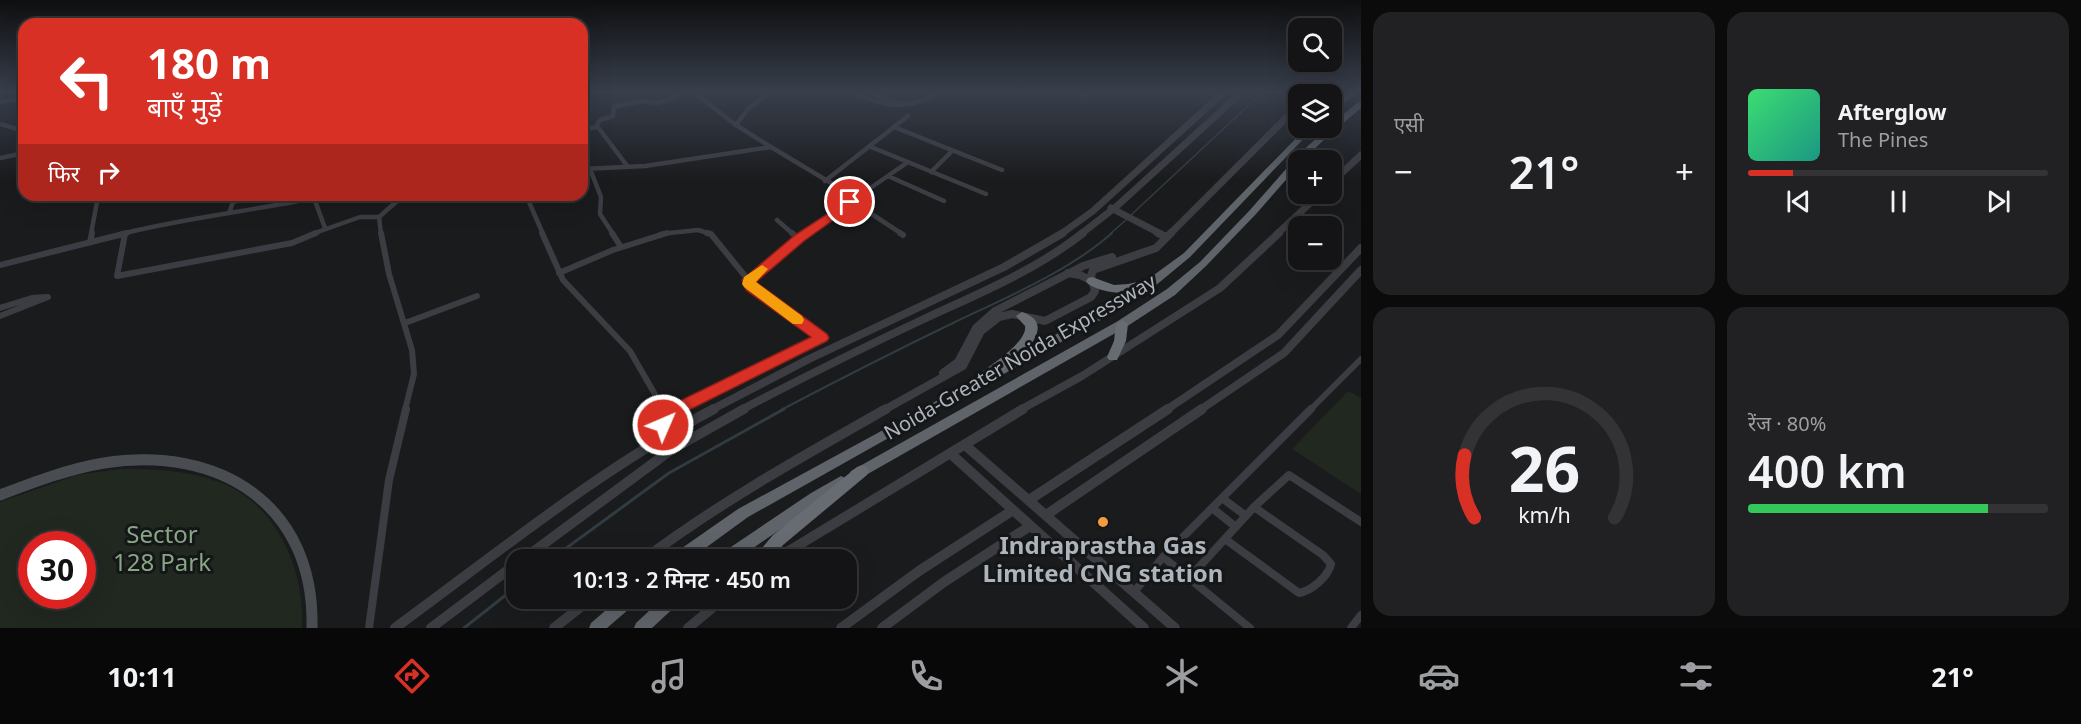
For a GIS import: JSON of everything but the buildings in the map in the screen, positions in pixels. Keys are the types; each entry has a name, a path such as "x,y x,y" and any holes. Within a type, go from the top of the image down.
{"highway":[{"name":"Noida-Greater Noida Expressway","path":"740,549 816,496 1122,324 1171,292 1203,264 1254,212 1304,154 1340,121"},
{"name":"Noida-Greater Noida Expressway","path":"692,549 743,513 1077,328 1151,283 1187,255 1300,138"},
{"path":"1092,282 1112,291 1151,283"},
{"path":"977,383 1026,344 1032,331 1031,326 1022,316"},
{"path":"1113,357 1120,340 1122,324"},
{"path":"770,549 862,471"},
{"path":"596,628 618,609"},
{"path":"641,628 662,609"}],"main road":[{"path":"0,495 79,468 123,462 166,462 228,475 255,491 276,511 296,542 309,576 313,608 312,628"}],"street":[{"path":"588,128 597,126 599,121"},
{"path":"731,121 854,199 903,235"},
{"path":"736,125 739,121"},
{"path":"825,181 901,121"},
{"path":"395,628 612,469 664,436 809,359 1004,267 1060,235 1101,203 1192,121"},
{"path":"537,549 671,450 708,428 820,368 1009,279 1060,251 1116,211 1211,121"},
{"path":"658,549 687,527 775,471 963,366 975,340 989,323 1006,314 1050,320 1091,297 1095,291 1092,282 1093,270 1156,248 1283,121"},
{"path":"0,124 18,129"},
{"path":"597,126 628,167"},
{"path":"894,127 1002,170"},
{"path":"621,247 600,214 601,197 590,169 628,167 771,147"},
{"path":"871,147 986,194"},
{"path":"931,172 952,151"},
{"path":"0,158 18,154"},
{"path":"1342,172 1361,154"},
{"path":"749,280 799,239 908,162"},
{"path":"888,176 944,201"},
{"path":"0,265 125,234 299,201"},
{"path":"315,201 325,228"},
{"path":"125,234 117,276 292,243 325,228 363,216 379,217 397,201"},
{"path":"529,201 550,245 559,273 586,306 630,351 666,414 664,436 671,450"},
{"path":"90,242 97,202"},
{"path":"229,213 233,202"},
{"path":"1101,203 1166,237"},
{"path":"788,549 951,454 1001,421 1113,357 1220,288 1309,204"},
{"path":"369,628 389,480 414,374 415,360 405,322 390,282 379,217"},
{"path":"777,220 799,239"},
{"path":"559,273 621,247 665,232 705,230 711,234 749,280 751,286 822,338 666,414"},
{"path":"931,383 958,362 976,328 995,311 1014,299 1099,260 1140,249 1156,248"},
{"path":"1029,500 1264,346 1278,335 1361,248"},
{"path":"1046,514 1284,353 1361,270"},
{"path":"1068,273 1080,274 1092,282"},
{"path":"405,322 477,296"},
{"path":"0,308 32,298 48,297 37,304 0,316"},
{"path":"1014,299 1022,316"},
{"path":"1134,592 1163,557 1361,359"},
{"path":"965,445 1175,628"},
{"path":"951,454 1144,628"},
{"path":"1189,578 1254,507 1289,475 1361,522"},
{"path":"1222,498 1246,516"},
{"path":"1225,538 1299,593 1309,591 1330,569 1330,564 1323,555 1254,507"},
{"path":"1212,508 1236,527"},
{"path":"841,628 920,571 1013,510"},
{"path":"882,628 944,582 1030,526"},
{"path":"1163,557 1250,628"},
{"path":"431,628 506,572"},
{"path":"554,628 578,609"},
{"path":"688,628 711,609"},
{"path":"1351,628 1361,615"}],"green space":[{"path":"1348,391 1361,398 1361,494 1292,449"},
{"name":"Sector 128 Park","path":"120,469 170,471 219,482 239,492 257,505 283,541 293,562 299,584 302,628 0,628 0,502 77,475"}],"waterway":[{"path":"1131,215 1232,121"},
{"path":"1110,234 1127,219"},
{"path":"781,410 1036,283 1076,260 1112,233"},
{"path":"565,549 669,473 784,409"},
{"path":"464,628 506,595"}],"slow traffic":[{"path":"762,269 749,280 749,284 798,320"}],"place":[{"name":"Indraprastha Gas Limited CNG station","path":"1103,522"}],"route":[{"path":"663,425 666,414 822,338 751,286 749,280 800,238 850,202"}]}
